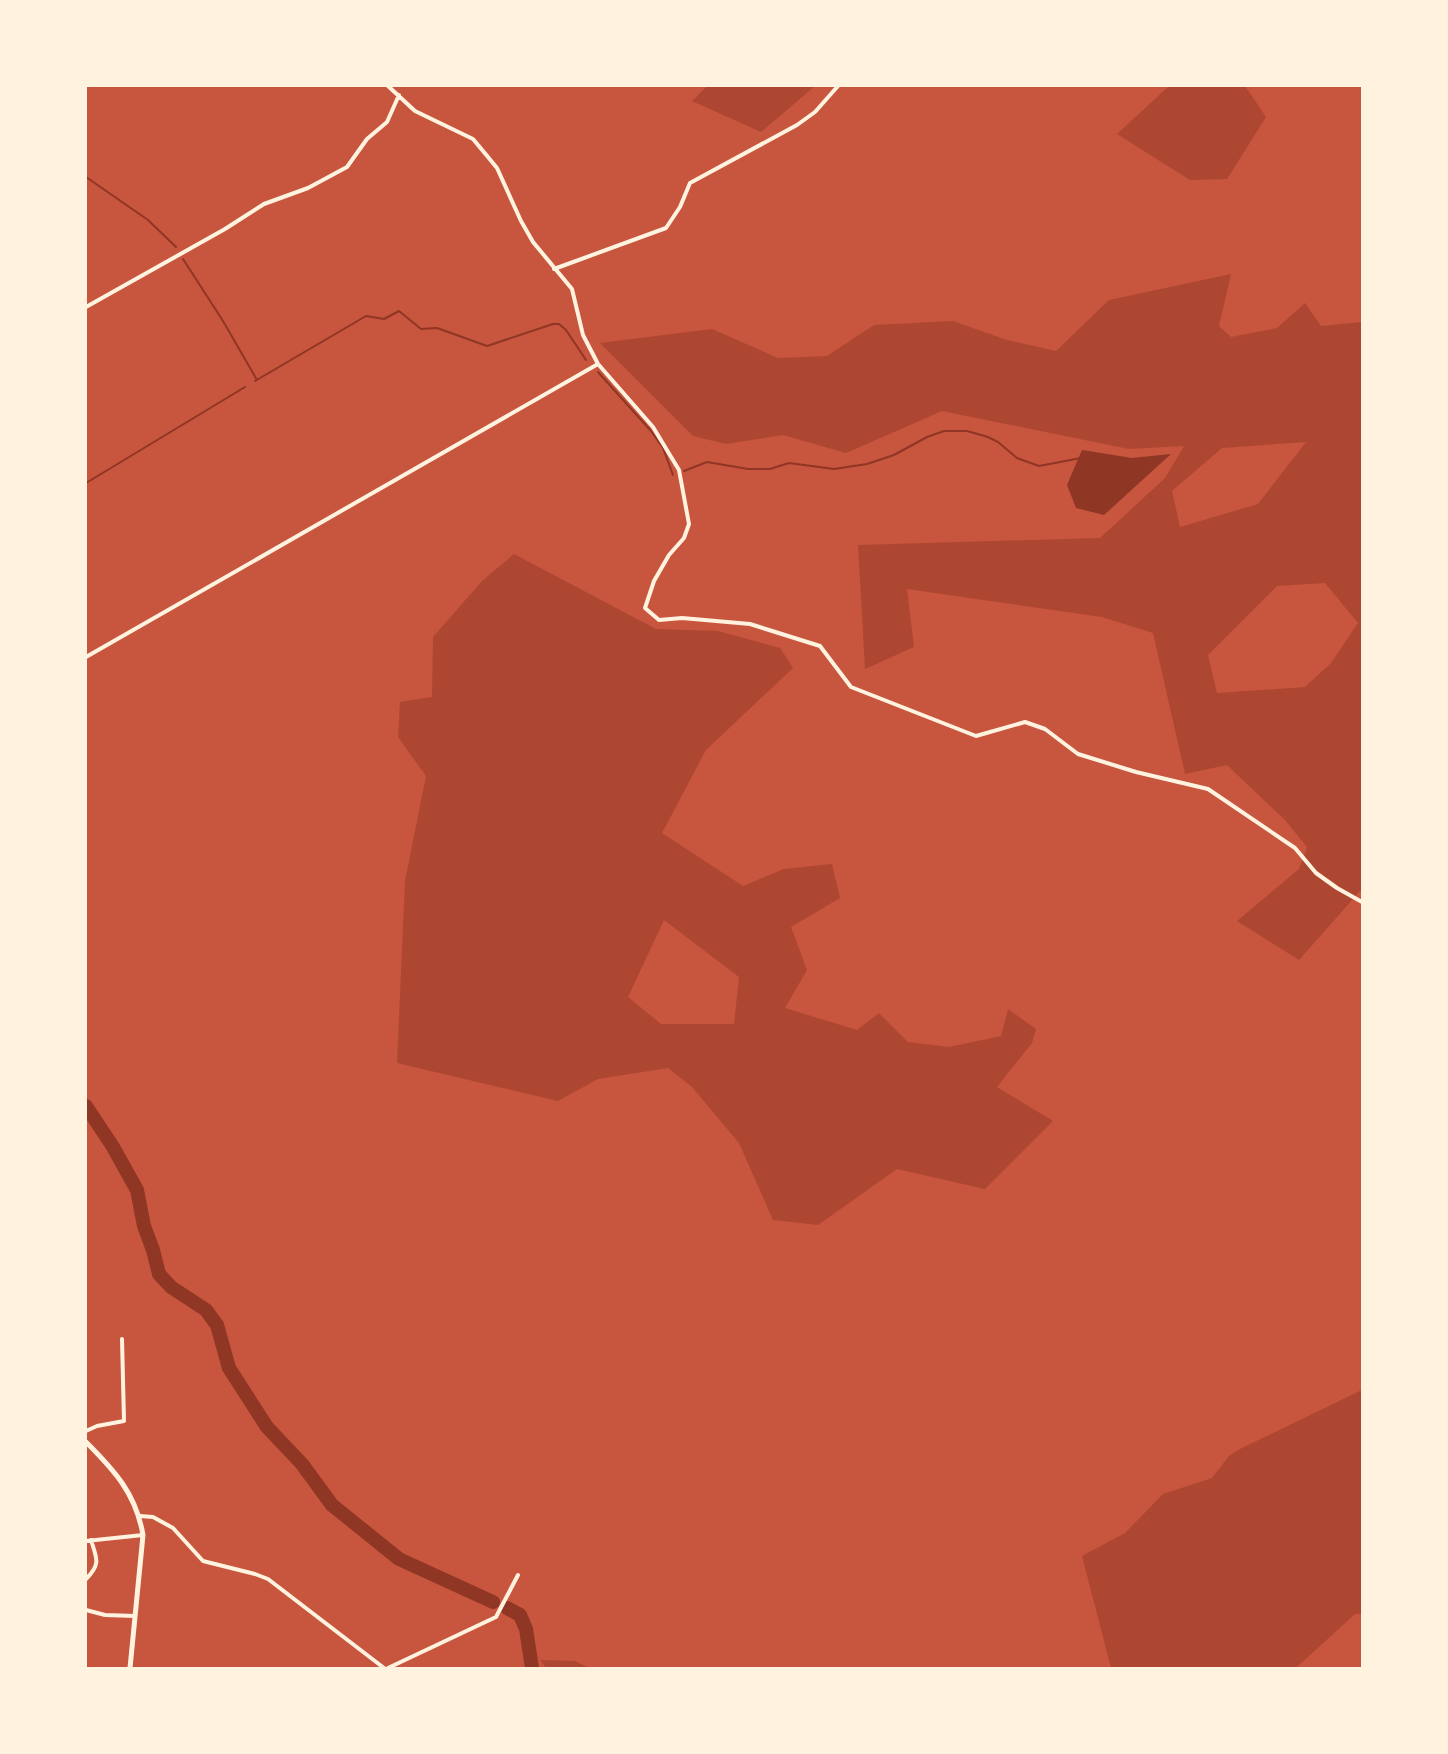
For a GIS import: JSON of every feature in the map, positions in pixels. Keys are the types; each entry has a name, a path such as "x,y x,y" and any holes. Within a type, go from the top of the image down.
{"street":[{"path":"388,86 415,111 473,139 497,168 527,232 572,290 582,335 598,364 653,427 679,470 689,524 684,538 669,555 654,581 645,608 659,620 682,618 750,624 819,646 851,687 976,736 1025,722 1046,729 1078,754 1136,772 1208,789 1295,848 1316,873 1362,902"},
{"path":"554,269 666,228 680,207 690,183 797,125 815,112 838,86"},
{"path":"86,307 264,204 308,188 347,167 367,139 387,122 399,95"},
{"path":"86,657 598,364"},
{"path":"86,1431 97,1426 124,1421 122,1339"},
{"path":"86,1442 120,1479 132,1497 140,1516 143,1535 130,1668"},
{"path":"140,1516 153,1517 173,1528 203,1560 268,1579 384,1668"},
{"path":"86,1541 143,1535"},
{"path":"86,1579 97,1566 91,1540"},
{"path":"388,1668 496,1617 518,1575"},
{"path":"86,1610 105,1615 135,1616"}],"shaded area":[{"path":"707,86 815,86 761,132 692,101"},
{"path":"1169,86 1245,86 1266,117 1227,179 1190,180 1117,134"},
{"path":"1231,274 1219,326 1231,337 1277,328 1305,303 1321,326 1362,322 1362,891 1299,960 1237,921 1299,869 1307,847 1285,820 1227,765 1185,774 1153,633 1102,617 907,589 914,647 865,669 858,545 1100,538 1165,478 1184,446 1129,449 942,411 846,453 783,435 726,444 693,436 600,343 712,329 778,358 827,356 874,325 953,321 1007,340 1056,351 1109,300","holes":["1306,442 1258,504 1180,527 1172,491 1222,448","1325,583 1358,623 1331,663 1305,687 1217,693 1208,655 1277,586"]},
{"path":"1082,450 1132,458 1171,454 1104,515 1076,508 1067,485"},
{"path":"514,554 656,629 718,631 780,648 793,668 706,750 662,833 743,886 784,869 832,864 840,898 791,927 807,970 785,1008 857,1030 879,1013 908,1042 949,1047 1001,1036 1008,1009 1036,1029 1032,1043 997,1087 1053,1121 985,1189 897,1169 818,1225 773,1220 739,1143 692,1087 668,1068 598,1079 558,1101 397,1063 405,881 426,776 398,737 400,702 432,697 433,637 482,581","holes":["664,920 739,977 734,1024 661,1024 628,997"]},
{"path":"1362,1390 1362,1614 1355,1614 1297,1667 1111,1668 1082,1556 1125,1533 1163,1494 1212,1478 1229,1456 1240,1449"},
{"path":"540,1660 575,1661 589,1668 546,1668"}],"waterway":[{"path":"86,177 148,220 176,247"},
{"path":"183,259 257,380"},
{"path":"255,381 366,316 384,319 399,311 421,329 437,328 487,346 559,324 566,330 586,360"},
{"path":"598,372 651,431 663,448 673,475"},
{"path":"86,483 245,387"},
{"path":"684,471 707,462 748,469 770,469 789,463 834,469 867,464 894,455 927,437 944,431 967,431 988,437 998,442 1017,458 1039,466 1081,458"},
{"path":"86,1106 113,1147 137,1190 144,1226 159,1274 171,1287 206,1310 217,1325 229,1368 267,1427 302,1464 332,1505 399,1559 493,1602"},
{"path":"507,1608 520,1615 526,1629 532,1668"}]}
